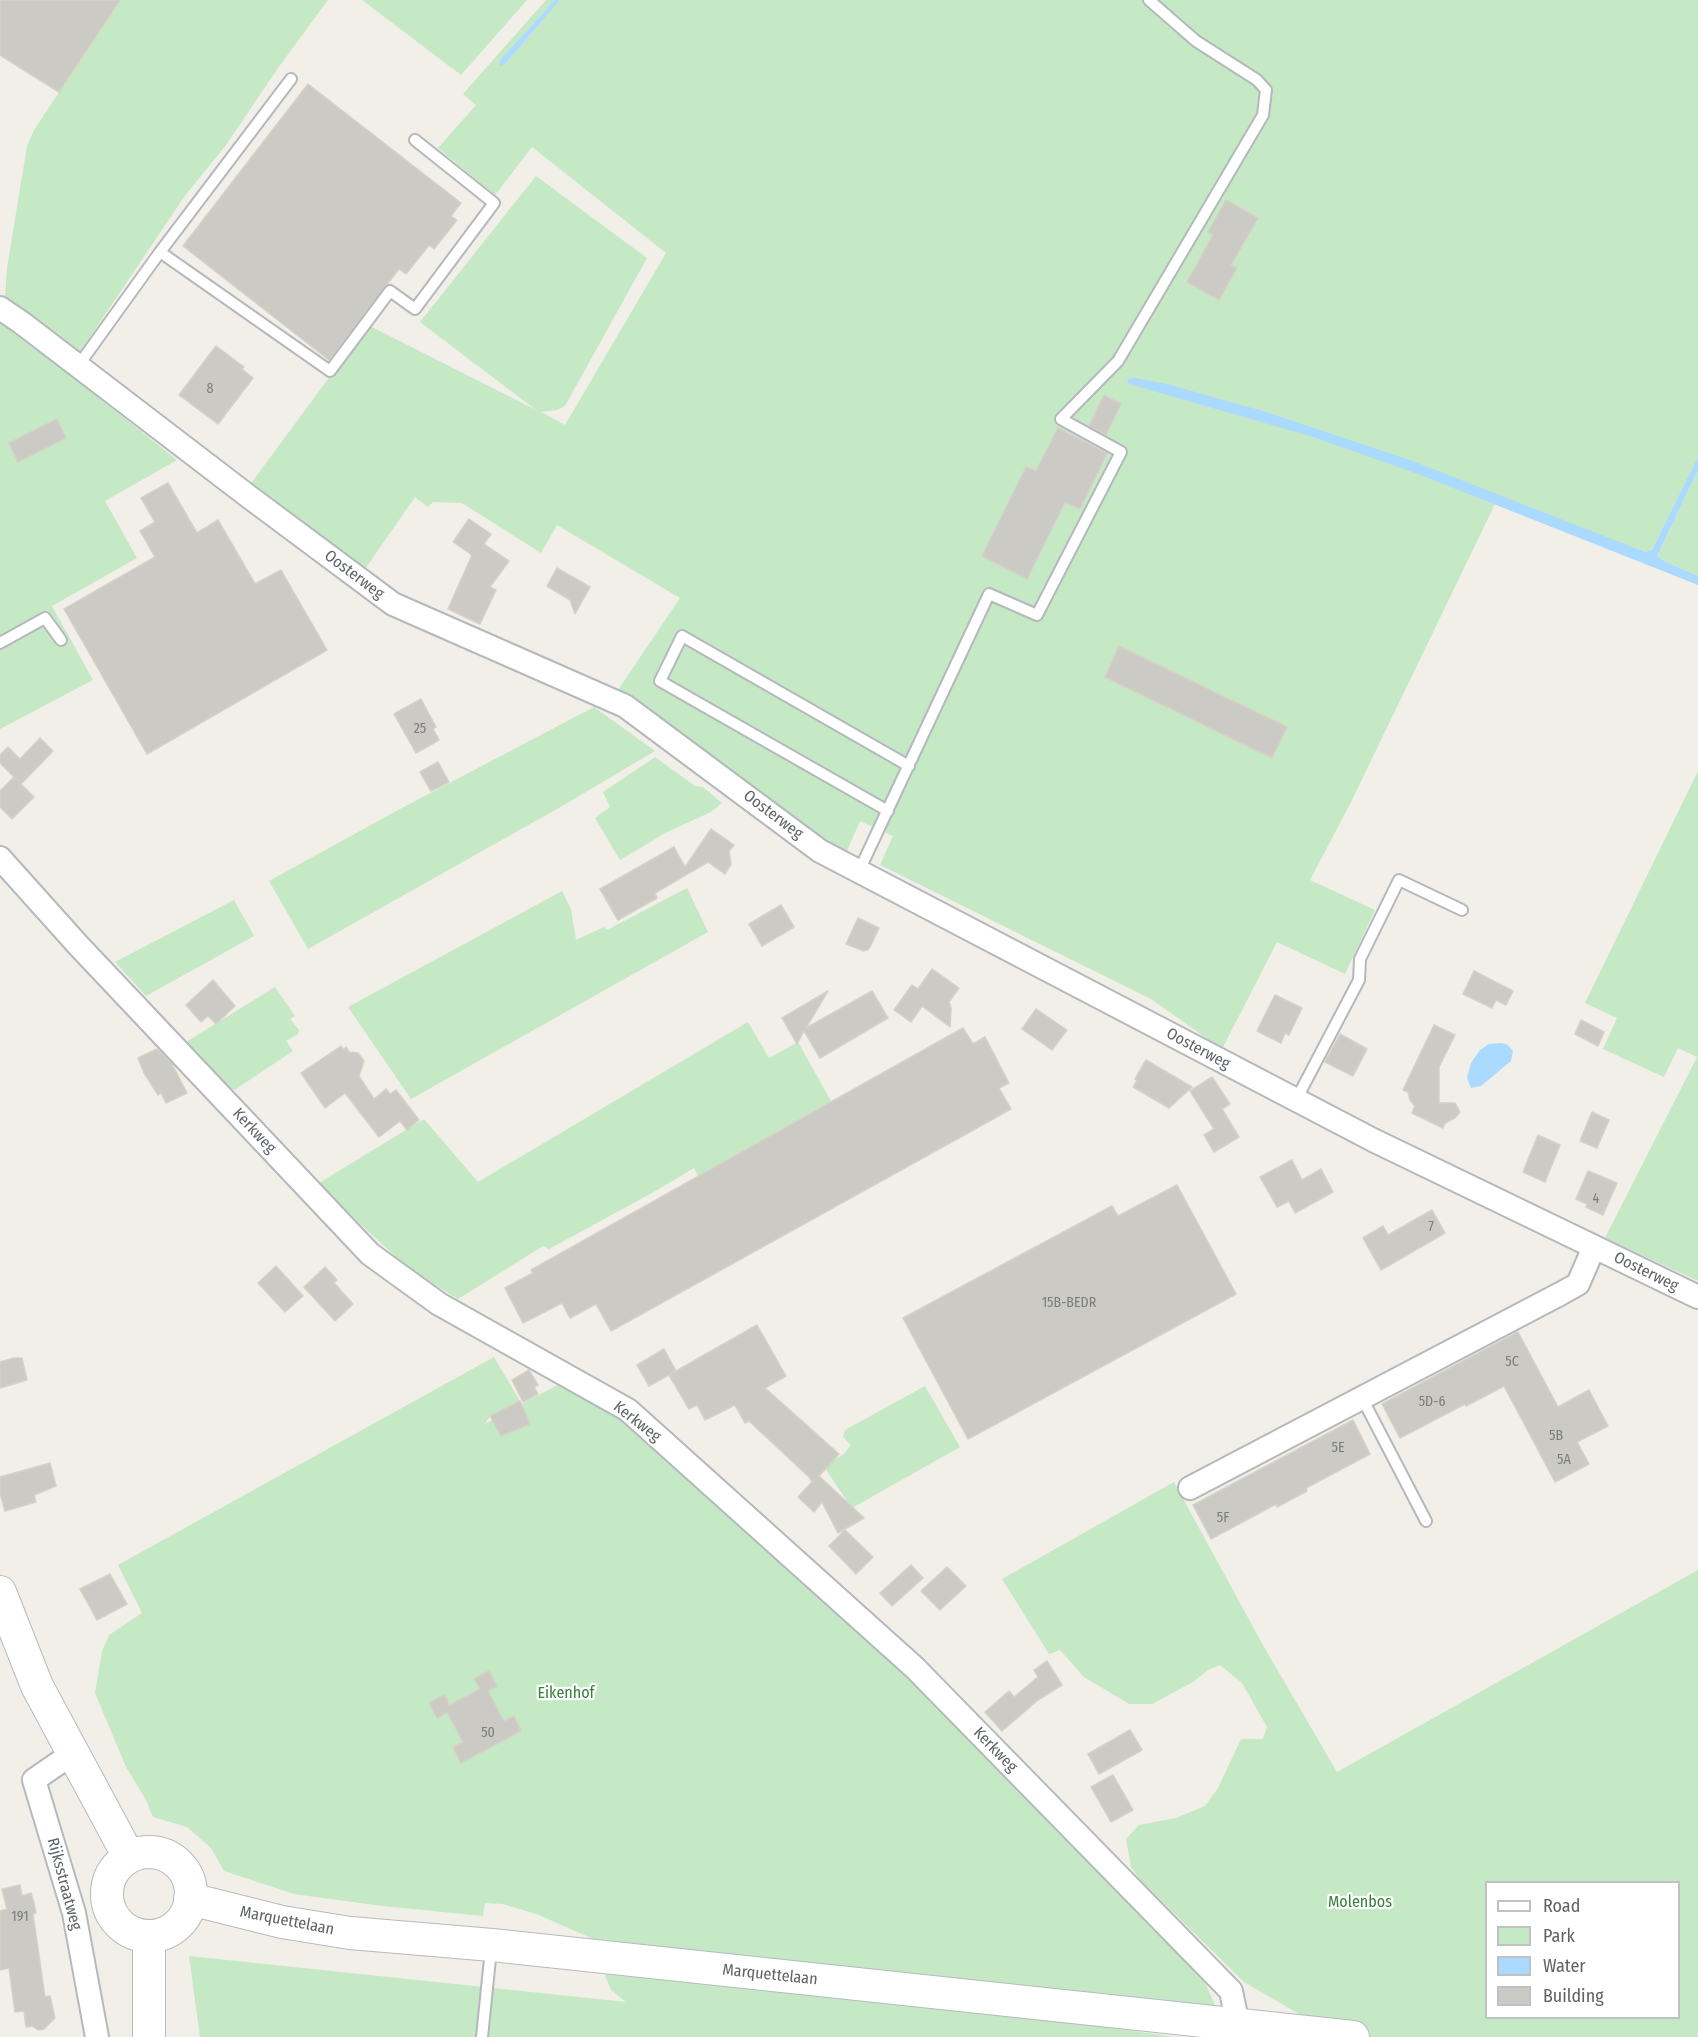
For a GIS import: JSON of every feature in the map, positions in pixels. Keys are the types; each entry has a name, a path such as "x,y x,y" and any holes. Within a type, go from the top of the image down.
{"street":[{"name":"Oosterweg","path":"0,308 393,604 625,706 820,851 859,872 1373,1140 1696,1294"},
{"name":"Kerkweg","path":"0,858 78,945 370,1254 439,1304 628,1410 915,1668 1232,1991 1238,2025"},
{"name":"Oosterweg","path":"1190,1488 1578,1284 1594,1247"},
{"path":"0,1592 37,1686 129,1857"},
{"name":"Rijksstraatweg","path":"72,1753 34,1780 74,1913 97,2037"},
{"path":"143,1852 158,1853 172,1859 183,1870 189,1884 190,1899 186,1914 177,1926 164,1934 149,1936 131,1932 116,1921 107,1904 107,1886 115,1869 129,1857 143,1852"},
{"name":"Marquettelaan","path":"190,1899 282,1922 350,1933 1338,2036"},
{"path":"149,1936 149,2037"}],"lane":[{"path":"859,872 989,594 1037,615 1121,452 1061,419 1118,361 1263,115 1266,90 1257,80 1196,41 1149,0"},
{"path":"78,366 160,252 291,79"},
{"path":"160,252 330,371 390,291 415,309 494,203 415,140"},
{"path":"0,644 45,618 61,640"},
{"path":"888,811 660,681 682,636 909,766"},
{"path":"1296,1100 1359,980 1360,959 1399,880 1462,910"},
{"path":"1362,1398 1426,1521"},
{"path":"482,2037 492,1946"}],"green space":[{"path":"120,0 328,0 226,145 184,197 76,358 2,300 5,297 7,268 27,146 34,130"},
{"path":"362,0 527,0 461,75"},
{"path":"546,0 555,0 500,61 506,63 560,0 1698,0 1698,458 1652,550 1645,552 1631,547 1624,554 1495,504 1350,804 1310,880 1375,910 1345,974 1277,942 1222,1049 1151,999 880,865 893,836 860,821 847,851 814,836 618,690 680,598 557,525 541,553 462,503 433,502 428,507 415,497 365,569 249,486 368,325 536,410 420,322 536,176 647,258 565,406 557,410 541,412 565,425 666,253 532,147 495,195 438,148 476,105 463,94"},
{"path":"0,324 11,328 177,460 105,501 137,558 52,606 93,680 0,729"},
{"path":"1698,470 1698,576 1657,556"},
{"path":"594,707 655,751 564,805 308,949 269,881"},
{"path":"655,757 695,786 703,787 722,803 711,812 667,832 620,860 595,818 610,807 603,792"},
{"path":"1698,771 1698,1281 1605,1238 1697,1057 1678,1048 1664,1077 1603,1049 1617,1018 1585,1003"},
{"path":"687,888 708,932 411,1099 348,1007 562,891 571,909 576,940 604,927 607,930"},
{"path":"234,900 254,936 146,996 115,962"},
{"path":"275,987 295,1016 290,1019 299,1030 298,1034 286,1041 293,1051 236,1089 228,1090 186,1042"},
{"path":"748,1022 769,1058 798,1042 831,1101 698,1176 694,1168 549,1249 543,1246 458,1299 408,1268 319,1183 424,1119 478,1182"},
{"name":"Eikenhof","path":"494,1357 520,1401 490,1416 485,1424 561,1383 610,1411 697,1484 897,1667 1204,1980 1217,2010 626,1945 605,1939 600,1942 539,1915 503,1904 485,1903 483,1916 294,1894 224,1871 211,1848 187,1827 153,1817 146,1800 126,1767 95,1693 102,1651 109,1635 142,1613 118,1565"},
{"path":"925,1386 960,1447 852,1508 818,1458 834,1460 844,1454 851,1445 843,1437 845,1430"},
{"name":"Molenbos","path":"1174,1482 1264,1647 1337,1772 1698,1570 1698,2037 1318,2037 1299,2014 1244,1982 1141,1881 1131,1867 1126,1839 1139,1825 1176,1818 1205,1806 1218,1788 1241,1739 1263,1739 1267,1727 1242,1683 1220,1665 1152,1704 1129,1704 1084,1677 1060,1650 1049,1654 1002,1579"},
{"path":"189,1956 626,2002 611,1990 605,1975 631,1973 1009,2013 1175,2037 200,2037"}],"water":[{"path":"555,0 560,0 506,63 500,66 503,57"},
{"path":"1135,378 1167,384 1266,412 1410,460 1645,552 1652,550 1698,457 1698,470 1657,556 1698,576 1698,585 1418,474 1310,436 1129,384 1127,379"},
{"path":"1489,1044 1508,1045 1513,1051 1511,1061 1481,1086 1471,1088 1467,1078 1471,1063 1480,1050"}],"building":[{"path":"0,0 120,0 59,92 0,55"},
{"path":"308,84 461,203 451,216 457,220 434,249 429,245 406,274 399,269 329,360 183,246"},
{"path":"1226,200 1258,218 1231,265 1237,268 1219,300 1187,282 1213,235 1208,232"},
{"path":"216,346 244,367 242,369 253,378 218,424 179,395"},
{"path":"1104,395 1121,404 1106,435 1089,426"},
{"path":"57,419 66,438 18,462 9,443"},
{"path":"1058,428 1107,453 1080,509 1065,502 1027,579 982,556 1026,467 1036,471"},
{"path":"168,483 197,533 218,520 255,584 281,570 327,650 147,754 64,609 155,557 140,531 155,522 141,498"},
{"path":"469,519 491,534 484,544 509,561 490,587 496,590 480,624 448,609 472,555 453,542"},
{"path":"557,568 590,587 575,614 570,600 547,586"},
{"path":"1119,646 1287,727 1272,758 1105,677"},
{"path":"421,699 436,727 433,729 439,740 416,753 394,714"},
{"path":"40,738 53,751 21,784 34,797 12,819 0,807 0,791 14,777 0,763 0,755 8,747 20,759"},
{"path":"438,762 449,782 431,791 420,772"},
{"path":"711,829 734,845 729,851 731,864 725,874 708,862 655,893 657,898 618,920 600,889 674,847 685,867"},
{"path":"781,905 794,927 762,946 749,924"},
{"path":"858,918 879,928 869,949 864,951 846,944"},
{"path":"932,969 959,988 949,1002 950,1027 922,1006 911,1022 894,1010 912,985 918,989"},
{"path":"1474,971 1513,991 1506,1005 1496,1000 1492,1008 1463,994"},
{"path":"213,980 235,1006 216,1024 208,1016 201,1022 186,1005"},
{"path":"828,991 806,1028 872,991 888,1018 820,1058 804,1031 797,1044 782,1018"},
{"path":"1275,995 1302,1008 1289,1035 1285,1033 1281,1043 1257,1031"},
{"path":"1036,1009 1067,1030 1052,1050 1022,1029"},
{"path":"1581,1020 1604,1032 1598,1046 1575,1034"},
{"path":"1434,1025 1455,1035 1439,1067 1439,1103 1455,1103 1460,1112 1455,1118 1445,1123 1443,1128 1412,1113 1415,1106 1408,1092 1403,1090"},
{"path":"963,1028 973,1044 985,1037 1009,1083 999,1088 1011,1109 611,1331 596,1304 570,1318 562,1303 523,1323 505,1288 533,1273 531,1270"},
{"path":"1340,1034 1367,1049 1353,1076 1325,1062"},
{"path":"341,1046 344,1050 346,1047 349,1052 358,1053 364,1061 359,1076 374,1099 386,1089 390,1094 396,1090 419,1120 407,1130 400,1121 379,1137 345,1093 325,1108 301,1073"},
{"path":"157,1049 172,1064 187,1093 166,1103 161,1093 158,1095 144,1073 138,1058"},
{"path":"1146,1060 1192,1087 1169,1108 1133,1087"},
{"path":"1212,1077 1230,1104 1222,1109 1239,1137 1214,1152 1204,1135 1214,1129 1190,1091"},
{"path":"1592,1112 1609,1120 1597,1148 1580,1141"},
{"path":"1538,1135 1560,1145 1545,1182 1523,1172"},
{"path":"1292,1160 1302,1180 1321,1169 1333,1192 1295,1213 1289,1201 1277,1207 1260,1177"},
{"path":"1588,1171 1617,1183 1603,1215 1576,1199"},
{"path":"1177,1185 1236,1294 968,1439 903,1318 1112,1206 1118,1216"},
{"path":"1432,1210 1445,1233 1381,1270 1363,1238 1383,1226 1388,1235"},
{"path":"276,1266 303,1296 285,1312 258,1283"},
{"path":"325,1267 337,1280 334,1283 353,1304 335,1321 304,1287"},
{"path":"757,1325 786,1376 765,1388 839,1454 819,1476 864,1518 838,1533 822,1502 814,1512 798,1497 812,1482 809,1477 749,1421 745,1423 735,1405 705,1420 697,1405 689,1409 669,1375"},
{"path":"1518,1332 1558,1407 1589,1390 1608,1426 1577,1442 1589,1464 1555,1482 1504,1386 1400,1438 1382,1404"},
{"path":"664,1349 676,1371 649,1386 637,1365"},
{"path":"22,1358 27,1380 0,1388 0,1362"},
{"path":"529,1370 538,1385 534,1387 538,1394 523,1402 512,1380"},
{"path":"520,1401 530,1424 501,1436 490,1416"},
{"path":"1353,1420 1370,1454 1306,1488 1307,1491 1277,1507 1276,1504 1211,1539 1193,1505"},
{"path":"50,1463 56,1486 34,1495 36,1502 5,1511 0,1493 0,1477"},
{"path":"845,1530 873,1557 856,1574 829,1546"},
{"path":"911,1565 923,1578 892,1606 880,1593"},
{"path":"947,1567 966,1586 940,1610 921,1591"},
{"path":"110,1574 127,1604 97,1620 80,1589"},
{"path":"1047,1661 1062,1685 1038,1700 1002,1731 985,1712 1009,1691 1014,1697 1038,1677 1034,1670"},
{"path":"489,1671 497,1686 488,1691 504,1721 514,1716 521,1731 461,1763 453,1747 463,1742 447,1712 437,1718 429,1703 444,1695 450,1705 480,1689 474,1679"},
{"path":"1130,1730 1142,1750 1099,1774 1088,1754"},
{"path":"1113,1775 1133,1810 1111,1822 1091,1787"},
{"path":"20,1885 22,1896 31,1893 34,1903 36,1913 33,1914 45,1997 50,1996 55,2018 44,2029 38,2030 32,2026 26,2027 24,2011 15,2012 9,1968 0,1970 0,1911 7,1909 2,1889"}]}
